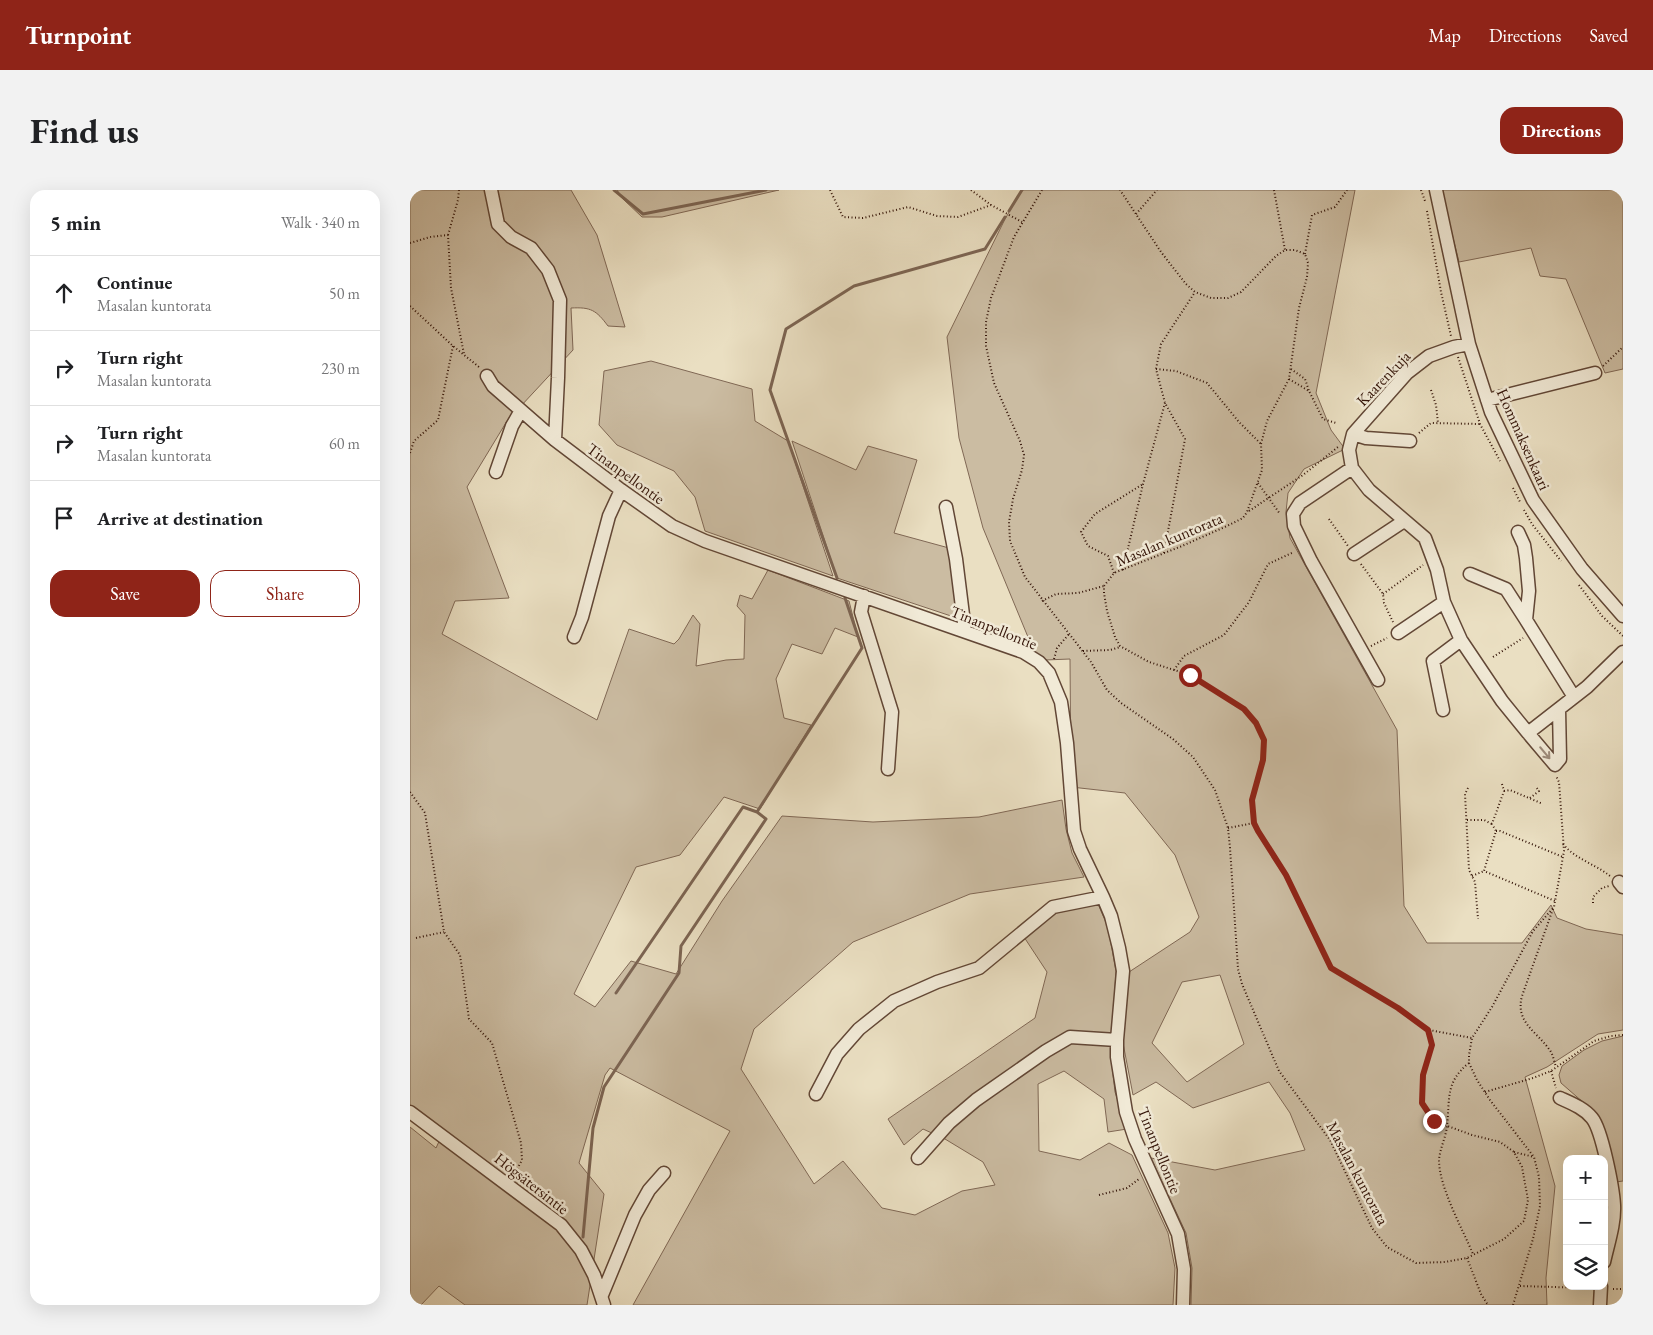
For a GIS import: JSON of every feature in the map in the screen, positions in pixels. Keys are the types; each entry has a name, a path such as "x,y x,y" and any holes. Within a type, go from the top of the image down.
{"street":[{"path":"491,190 498,224 511,237 531,248 548,270 560,300 555,440"},
{"name":"Hommaksenkaari","path":"1436,190 1469,344 1487,400 1533,500 1582,569 1623,616"},
{"name":"Kaarenkuja","path":"1353,434 1406,373 1418,363 1429,356 1469,344"},
{"path":"1487,400 1595,373"},
{"name":"Tinanpellontie","path":"487,376 493,386 520,412 621,490 672,526 705,541 1023,652 1039,662 1049,673 1061,702 1067,743 1074,831 1080,850 1111,916 1119,948 1123,971 1116,1040 1126,1112 1135,1139 1178,1234 1184,1269 1183,1305"},
{"path":"496,472 512,426 520,412"},
{"path":"1410,441 1366,438 1353,434 1349,450 1352,468 1369,490 1425,538 1433,557 1444,602 1461,640 1502,701 1555,765 1560,759 1559,709"},
{"path":"1352,468 1300,503 1293,514 1294,526 1378,680"},
{"path":"574,637 582,617 609,516 621,490"},
{"path":"946,507 956,559 965,631"},
{"path":"1354,554 1404,521"},
{"path":"1518,532 1524,545 1529,591 1526,620"},
{"path":"1470,574 1506,589 1574,697"},
{"path":"864,596 861,612 892,712 888,768"},
{"path":"1398,633 1444,602"},
{"path":"1443,710 1433,661 1461,640"},
{"path":"1528,733 1587,686 1623,652"},
{"path":"816,1094 837,1054 859,1028 894,1001 936,982 980,968 1053,906 1103,897"},
{"path":"918,1158 948,1123 976,1100 1046,1051 1070,1037 1116,1040"},
{"path":"1560,1098 1580,1107 1593,1119 1599,1136 1614,1205 1607,1245"},
{"name":"Högsätersintie","path":"410,1112 562,1225 581,1250 594,1275 603,1300"},
{"path":"603,1300 636,1215 649,1190 664,1174"},
{"path":"1600,1305 1601,1290"}],"path":[{"path":"459,190 448,236 451,288 464,354"},
{"path":"830,190 843,217 863,218 908,206 937,216 958,217 991,205"},
{"path":"971,190 991,205 1023,223"},
{"name":"Masalan kuntorata","path":"1042,190 1014,237 990,298 986,322 986,346 994,383 1020,441 1024,456 1009,522 1010,541 1025,577 1083,651 1107,690 1120,703 1173,739 1193,757 1215,790 1228,828 1238,969 1242,984 1279,1071 1330,1140 1372,1228 1387,1247 1416,1263 1444,1262 1467,1258 1504,1239 1524,1221 1528,1200 1522,1167 1514,1152"},
{"path":"1120,190 1161,252 1186,284 1194,292 1211,298 1228,298 1241,292 1276,256 1285,250 1295,250 1305,254"},
{"path":"1136,214 1157,190"},
{"path":"1274,190 1285,250"},
{"path":"1247,512 1262,470 1261,444 1267,421 1289,379 1299,308 1308,277 1308,263 1305,254 1312,215 1335,207 1347,190"},
{"path":"410,243 430,237 448,236"},
{"path":"1164,554 1186,440 1165,403 1156,369 1160,344 1194,292"},
{"path":"410,306 452,346 474,362 487,376"},
{"path":"410,452 414,441 438,420 452,346"},
{"path":"1595,373 1623,347"},
{"path":"1156,369 1176,371 1207,383 1239,422 1261,444"},
{"path":"1291,369 1305,379 1309,392 1323,419 1336,423"},
{"path":"1289,379 1309,392"},
{"path":"1431,390 1436,405 1438,423"},
{"path":"1123,570 1143,484 1165,403"},
{"path":"1410,441 1431,423 1480,424"},
{"name":"Masalan kuntorata","path":"1120,646 1115,637 1107,611 1104,586 1114,573 1164,554 1243,518 1247,512 1303,475 1353,434"},
{"path":"1258,483 1284,519 1294,526"},
{"path":"1114,573 1108,556 1088,546 1082,532 1095,514 1143,484"},
{"path":"1329,518 1383,594 1384,603 1398,633 1362,650"},
{"path":"1174,670 1184,656 1224,635 1248,602 1268,564 1304,547"},
{"path":"1383,594 1433,557"},
{"path":"1042,600 1056,594 1078,593 1104,586"},
{"path":"1493,657 1534,632"},
{"path":"1049,673 1057,648 1070,634"},
{"path":"1083,651 1110,650 1120,646 1149,662 1190,675 1244,709 1256,723 1264,740 1263,760 1252,800 1254,823 1286,875 1331,968 1398,1008 1428,1030 1472,1038"},
{"path":"1556,776 1559,782 1563,857 1554,907 1522,996 1520,1010 1528,1026 1551,1051 1556,1067"},
{"path":"1492,824 1504,791 1502,784"},
{"path":"1530,798 1539,791 1536,787"},
{"path":"1468,788 1465,794 1469,870 1475,882 1478,919"},
{"path":"1504,791 1510,790 1543,804"},
{"path":"410,792 425,813 444,932 460,955 468,1019 492,1043 521,1143 522,1160 508,1184"},
{"path":"1467,820 1484,820 1492,824 1496,831 1484,871"},
{"path":"1228,828 1254,823"},
{"path":"1496,831 1563,857"},
{"path":"1563,844 1570,852 1603,870 1621,884"},
{"path":"1472,876 1484,871 1554,901"},
{"path":"1593,903 1593,897 1598,891"},
{"path":"1513,1305 1533,1239 1540,1206 1540,1177 1534,1156 1485,1092 1469,1063 1470,1046 1472,1038 1492,1007 1532,931 1554,907"},
{"path":"416,938 444,932"},
{"path":"1428,1030 1432,1045 1423,1075 1422,1103 1434,1121 1472,1135 1500,1142 1514,1152 1534,1156"},
{"path":"1485,1092 1551,1071 1594,1041 1623,1035"},
{"path":"1469,1063 1461,1070 1448,1094 1447,1126 1440,1159 1443,1184 1473,1254"},
{"path":"1551,1071 1560,1098"},
{"path":"1099,1195 1127,1188 1149,1171"},
{"path":"1467,1258 1481,1294 1488,1305"},
{"path":"1520,1286 1563,1287"}],"shaded area":[{"path":"410,190 571,190 597,235 625,327 608,326 600,316 588,309 571,308 573,350 507,421 467,487 509,598 455,601 442,634 597,720 629,629 674,644 693,615 700,624 696,666 726,660 744,659 745,615 737,606 740,595 752,599 768,570 849,601 858,637 835,628 822,654 792,644 776,679 784,718 811,725 760,809 724,797 680,855 636,867 574,994 595,1007 631,961 676,974 722,901 782,816 873,822 979,817 1062,800 1072,853 1084,877 970,894 853,942 754,1029 741,1069 814,1184 843,1161 882,1208 915,1215 962,1191 995,1185 983,1162 945,1139 923,1129 904,1145 888,1119 1035,1018 1047,972 1024,937 1056,913 1098,904 1108,927 1116,971 1111,1056 1115,1092 1127,1129 1108,1132 1104,1099 1064,1071 1038,1084 1039,1151 1080,1160 1109,1143 1132,1155 1168,1233 1175,1268 1173,1305 633,1305 730,1131 610,1068 605,1075 579,1163 604,1194 587,1305 465,1305 439,1286 421,1305 410,1305 410,1127 436,1148 442,1135 410,1112"},
{"path":"617,190 779,190 662,217 642,217 623,199"},
{"path":"1022,190 1355,190 1316,393 1331,430 1345,449 1304,469 1288,493 1286,512 1290,538 1397,730 1404,906 1427,943 1522,943 1551,905 1557,918 1586,929 1623,935 1623,1030 1598,1034 1547,1067 1525,1077 1555,1186 1546,1278 1547,1305 1191,1305 1192,1268 1186,1233 1151,1158 1215,1170 1305,1150 1290,1113 1269,1082 1193,1108 1156,1082 1133,1095 1123,1043 1129,972 1190,932 1199,917 1175,855 1125,793 1071,787 1070,659 1045,660 1035,654 983,528 959,438 947,337 1005,219","holes":["1220,975 1244,1044 1187,1082 1152,1043 1182,982"]},
{"path":"1441,190 1623,190 1623,369 1605,373 1566,279 1540,276 1531,248 1459,262"},
{"path":"651,361 752,389 755,421 788,441 833,576 705,531 695,497 674,471 617,445 599,425 604,371"},
{"path":"792,441 856,470 868,446 917,460 894,533 949,548 960,619 837,578"},
{"path":"1623,1036 1623,1181 1616,1182 1592,1110 1561,1083 1559,1075 1562,1066 1584,1050 1602,1041"}],"waterway":[{"path":"614,190 643,214 766,190"},
{"path":"1009,211 1022,190"},
{"path":"837,578 770,390 786,329 854,286 985,249 1005,217"},
{"path":"583,1237 593,1128 604,1087 679,973 681,946 766,819 757,812 862,648 845,598"},
{"path":"616,993 743,807 757,812"}],"route":[{"path":"1190,675 1244,709 1256,723 1264,740 1263,760 1252,800 1254,823 1286,875 1331,968 1346,979 1398,1008 1428,1030 1432,1045 1423,1075 1422,1103 1434,1121"}]}
